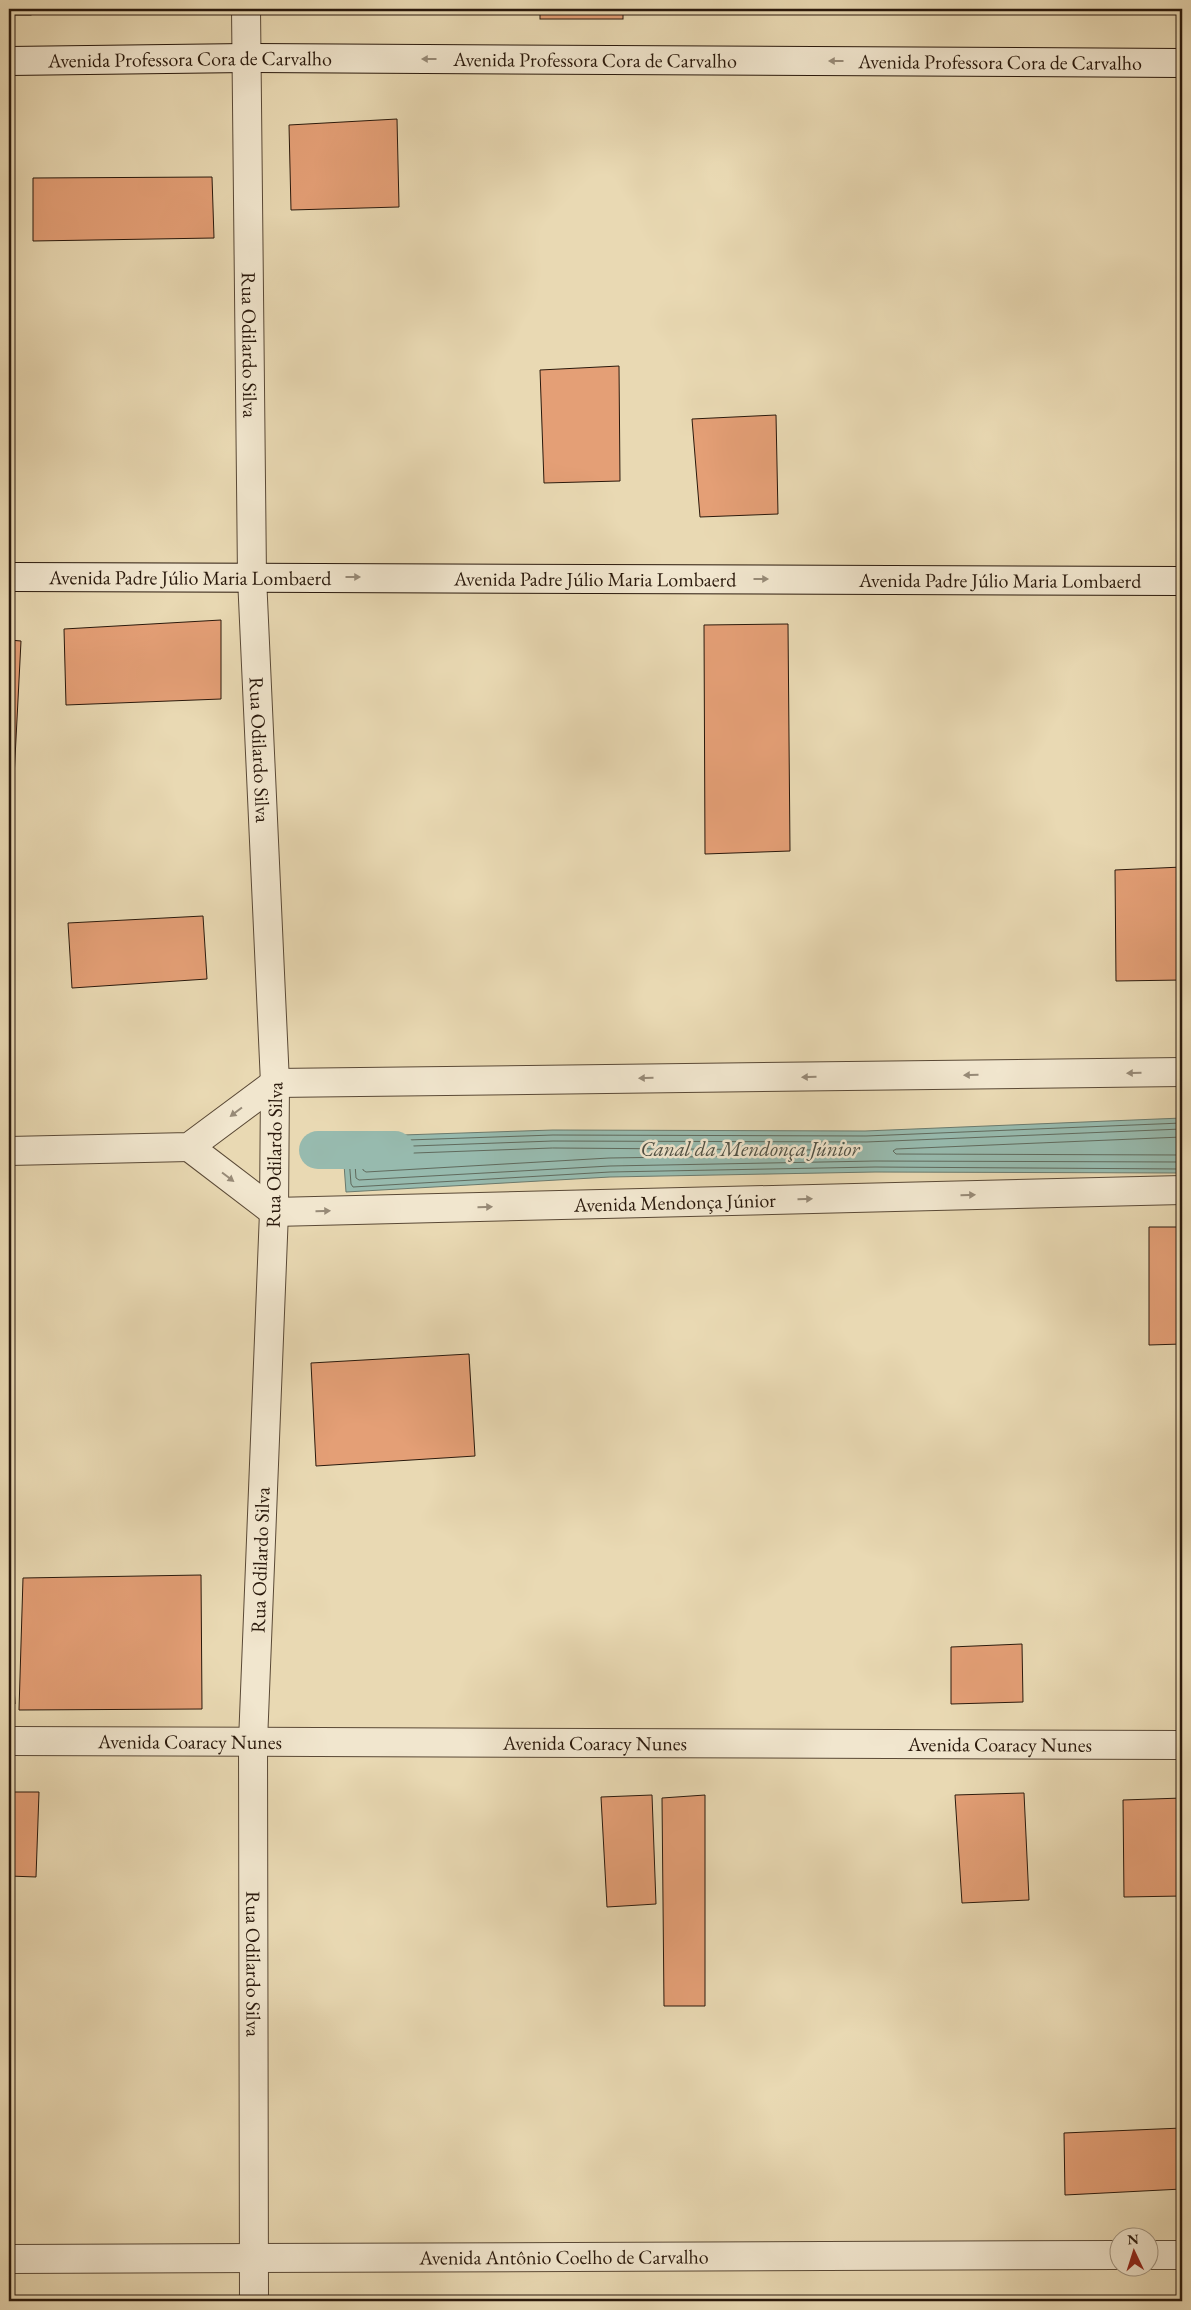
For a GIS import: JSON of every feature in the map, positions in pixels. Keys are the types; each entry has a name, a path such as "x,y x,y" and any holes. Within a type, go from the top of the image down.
{"street":[{"name":"Rua Odilardo Silva","path":"246,9 252,577 275,1083 274,1212 253,1742 254,2301"},
{"name":"Avenida Professora Cora de Carvalho","path":"9,60 246,58 1182,63"},
{"name":"Avenida Padre Júlio Maria Lombaerd","path":"9,578 252,577 1182,581"},
{"path":"9,1151 189,1147 275,1083 1182,1072"},
{"path":"189,1147 274,1212"},
{"name":"Avenida Mendonça Júnior","path":"274,1212 1182,1190"},
{"name":"Avenida Coaracy Nunes","path":"9,1741 1182,1746"},
{"name":"Avenida Antônio Coelho de Carvalho","path":"9,2259 1108,2255"},
{"path":"1158,2255 1182,2255"}],"water":[{"path":"1182,1118 1182,1173 875,1172 610,1177 346,1192 342,1137 553,1130 865,1131"}],"building":[{"path":"9,9 31,9 31,15 9,15"},
{"path":"540,9 623,9 623,19 540,19"},
{"path":"397,119 399,207 291,210 289,125"},
{"path":"212,177 214,238 33,241 33,178"},
{"path":"619,366 620,481 544,483 540,370"},
{"path":"776,415 778,514 700,517 692,419"},
{"path":"221,620 221,699 66,705 64,629"},
{"path":"788,624 790,851 705,854 704,625"},
{"path":"9,640 21,641 9,876"},
{"path":"1182,867 1182,980 1116,981 1115,870"},
{"path":"203,916 207,979 72,988 68,923"},
{"path":"1149,1227 1182,1227 1182,1344 1149,1345"},
{"path":"469,1354 475,1456 316,1466 311,1363"},
{"path":"201,1575 202,1709 19,1710 23,1578"},
{"path":"9,1597 15,1704 9,1704"},
{"path":"1022,1644 1023,1702 951,1704 951,1647"},
{"path":"9,1792 39,1792 36,1877 9,1876"},
{"path":"1024,1793 1029,1900 962,1903 955,1795"},
{"path":"652,1795 656,1904 607,1907 601,1797"},
{"path":"705,1795 705,2006 664,2006 662,1798"},
{"path":"1182,1798 1182,1896 1124,1897 1123,1800"},
{"path":"1182,2128 1182,2189 1065,2195 1064,2133"}],"waterway":[{"name":"Canal da Mendonça Júnior","path":"318,1150 395,1150"}]}
